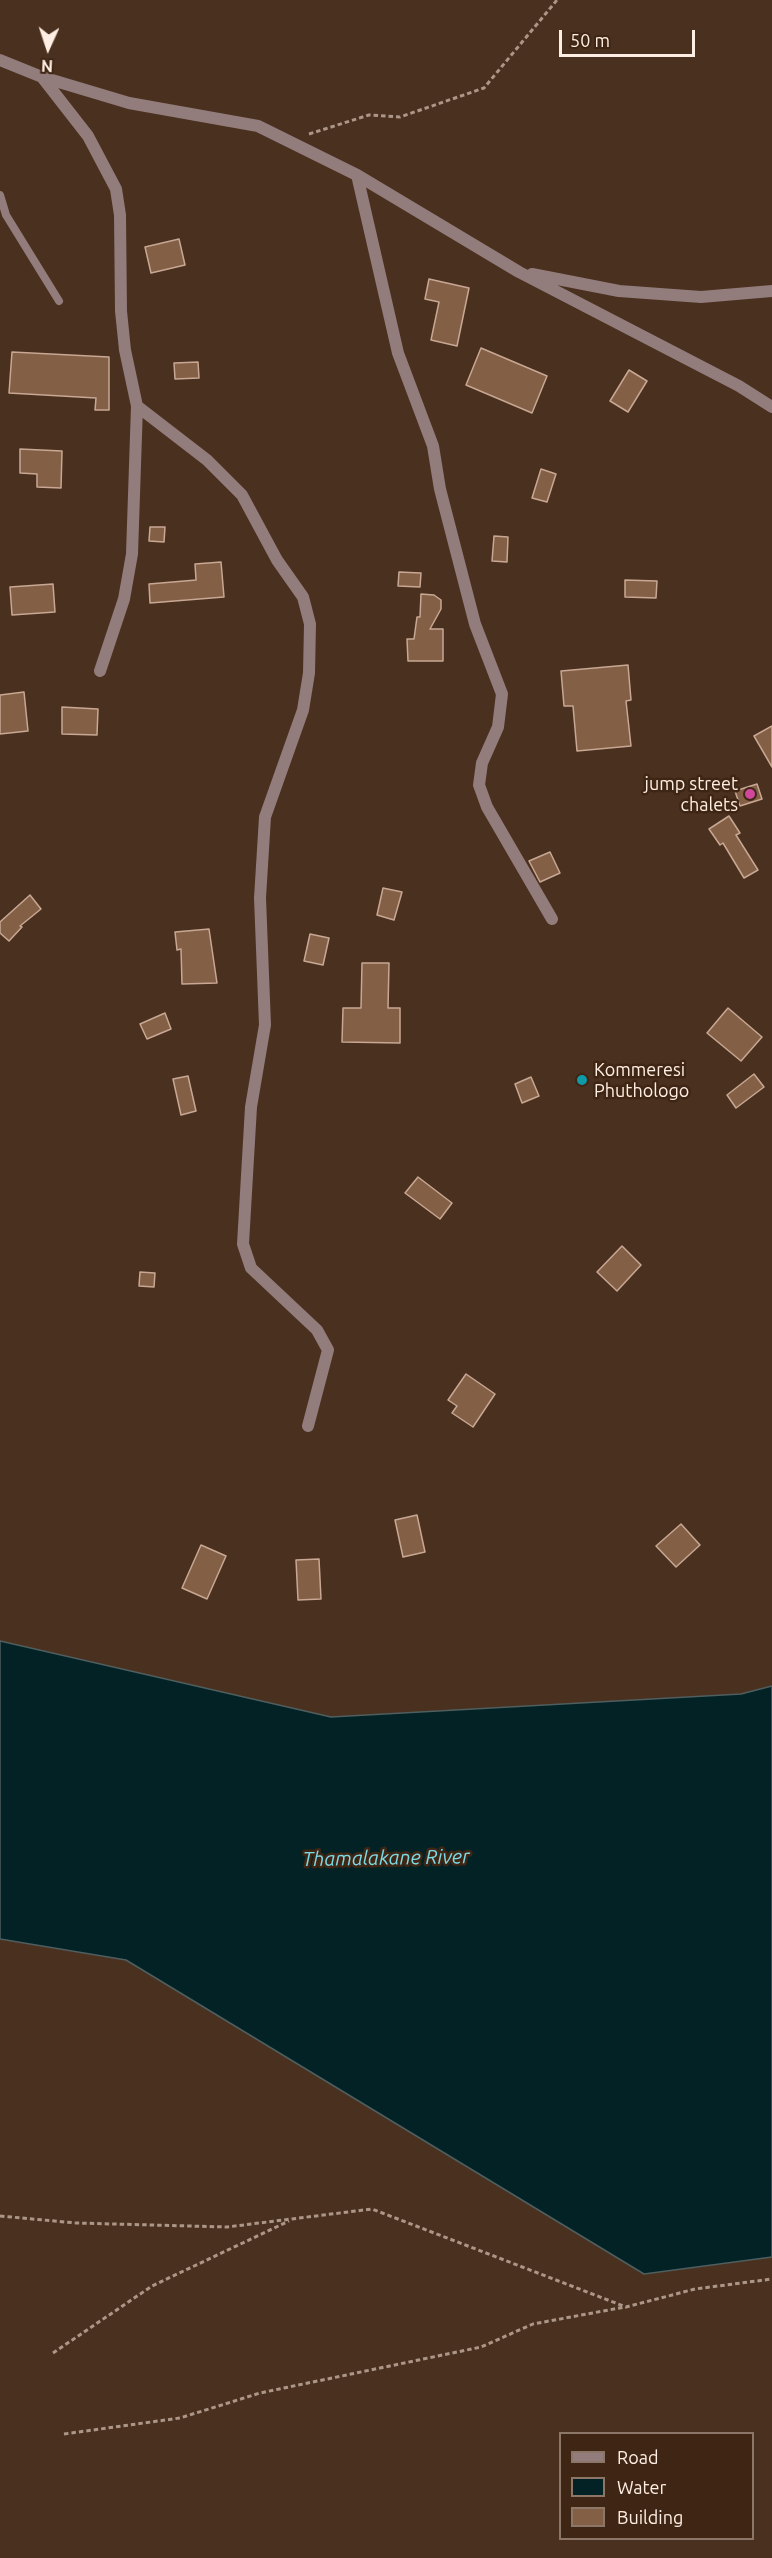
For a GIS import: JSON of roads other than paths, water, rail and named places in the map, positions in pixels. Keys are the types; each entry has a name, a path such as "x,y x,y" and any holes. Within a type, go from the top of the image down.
{"street":[{"path":"0,60 42,77 129,103 258,126 357,175 519,272 739,386 772,406"},
{"path":"42,77 88,136 116,189 120,215 125,350 137,406 132,554 124,599 100,671"},
{"path":"357,175 398,353 433,447 440,489 475,624 502,694 498,727 482,763 479,785 488,807 552,919"},
{"path":"519,272 631,292 701,297 772,291"},
{"path":"137,406 207,460 242,495 277,560 303,597 310,624 309,673 303,710 265,817 260,898 265,1025 251,1107 243,1211 243,1244 251,1268 317,1330 328,1350 308,1426"}],"lane":[{"path":"0,195 6,215 59,302"}],"water":[{"name":"Thamalakane River","path":"0,1641 331,1717 741,1694 772,1686 772,2257 644,2274 126,1960 0,1939"}],"place":[{"name":"jump street chalets","path":"750,794"},
{"name":"Kommeresi Phuthologo","path":"582,1080"}]}
